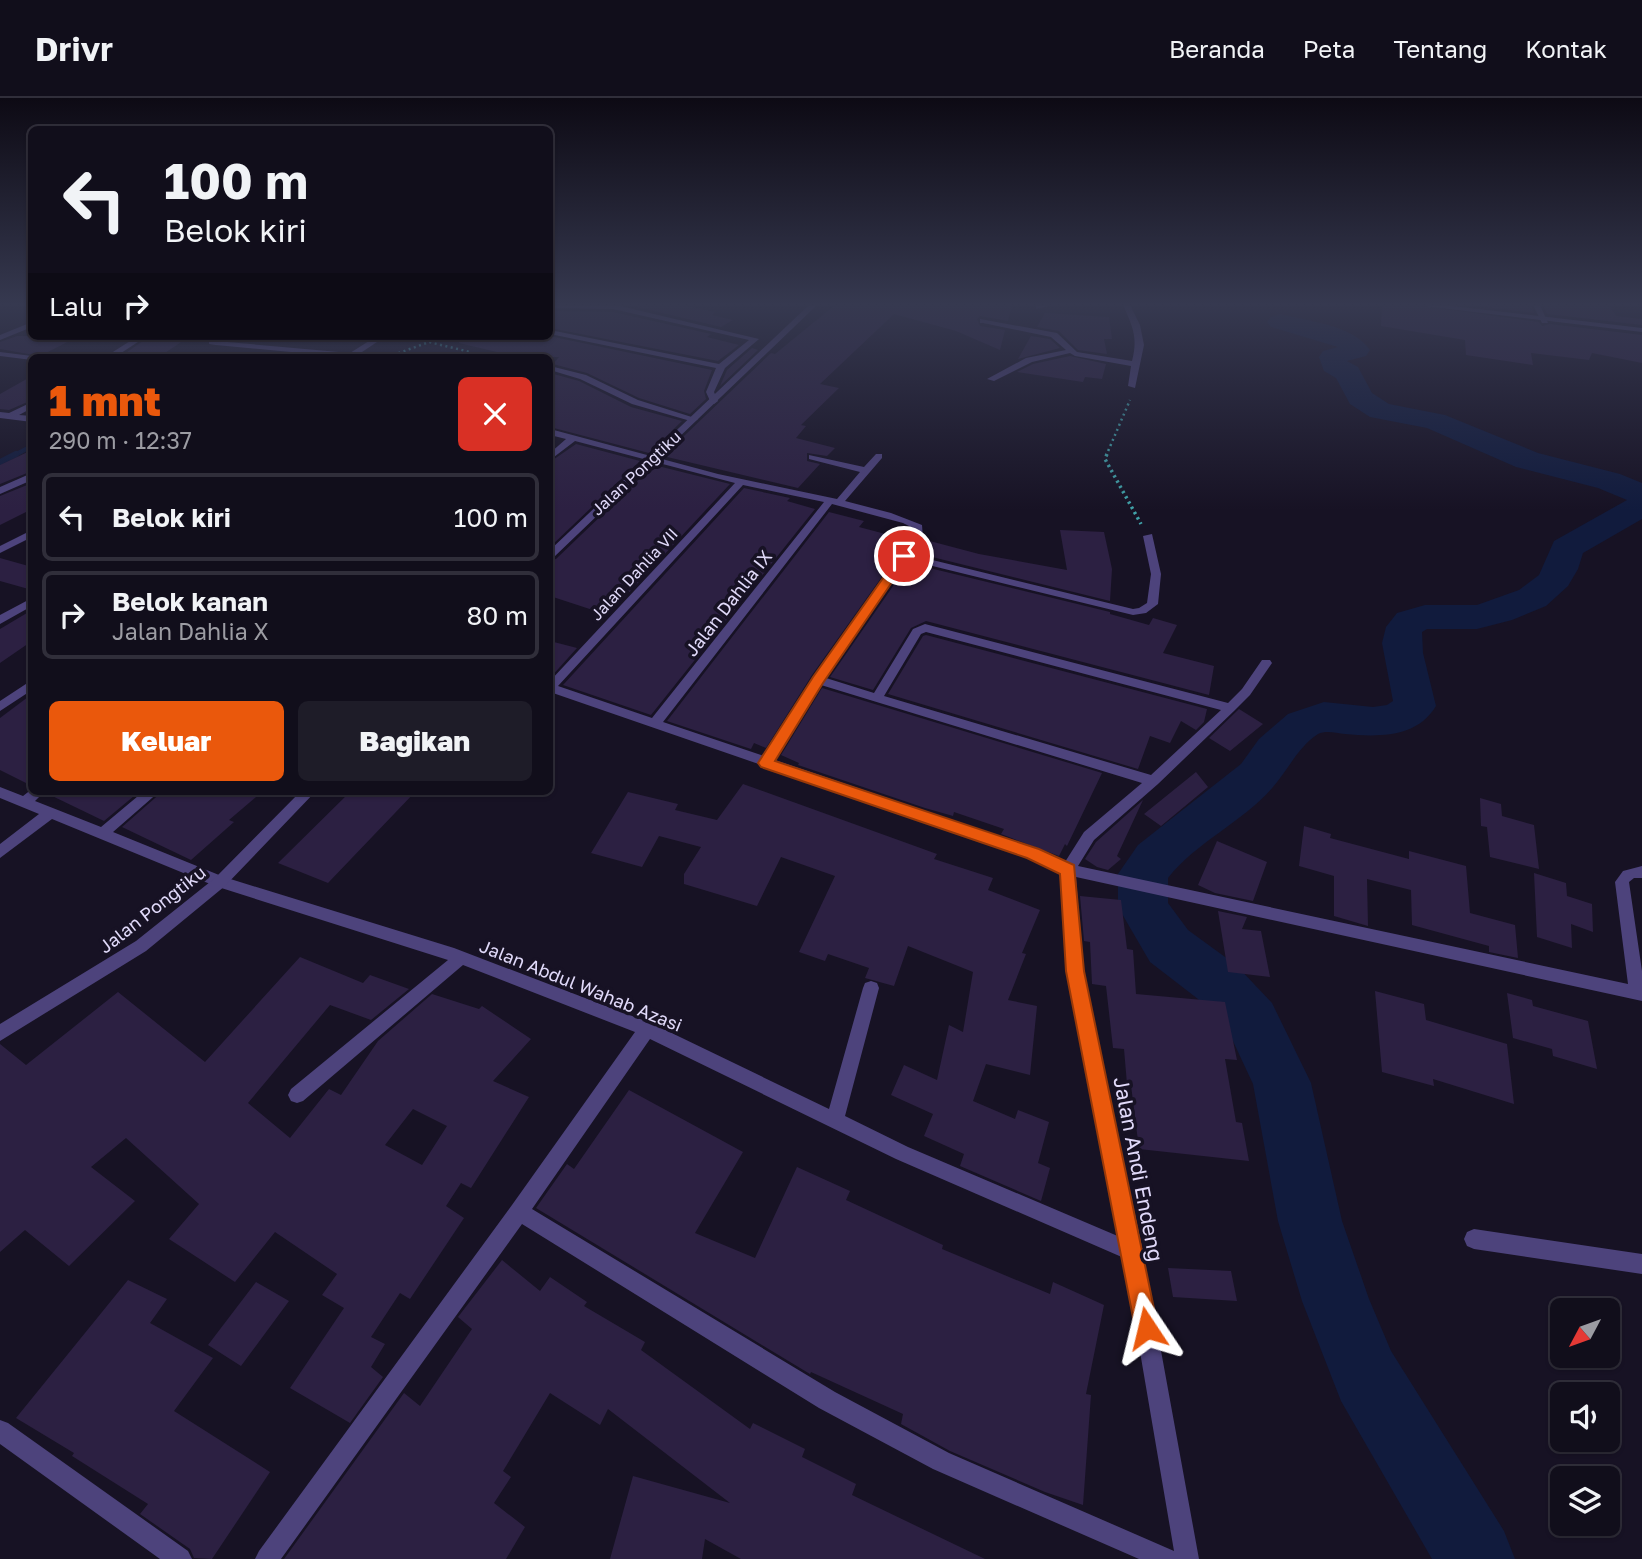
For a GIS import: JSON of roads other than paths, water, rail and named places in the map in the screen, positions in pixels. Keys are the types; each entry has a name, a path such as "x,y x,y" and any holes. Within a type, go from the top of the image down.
{"street":[{"path":"569,373 583,377 635,402 694,419"},
{"path":"714,401 710,392 718,373"},
{"name":"Jalan Pongtiku","path":"553,552 743,373"},
{"path":"990,379 1002,373"},
{"path":"1132,386 1134,373"},
{"path":"4,416 28,406"},
{"path":"4,416 28,419"},
{"path":"553,433 741,482 905,520 918,527 918,538 818,680 766,763"},
{"path":"553,455 573,438"},
{"name":"Jalan Dahlia IX","path":"654,725 834,503 879,456"},
{"path":"812,457 867,471"},
{"path":"0,491 28,478"},
{"name":"Jalan Dahlia VII","path":"553,685 741,482"},
{"path":"0,550 28,535"},
{"path":"904,556 1142,611 1152,604 1156,574 1148,536"},
{"path":"0,620 28,603"},
{"path":"877,697 917,632 927,628 1230,708"},
{"path":"1068,870 1089,836 1153,781 1230,708 1246,692 1266,663"},
{"path":"818,680 1153,781"},
{"path":"0,707 28,687"},
{"path":"553,689 1033,853 1068,870 1640,993 1622,882 1625,876 1642,872"},
{"name":"Jalan Abdul Wahab Azasi","path":"0,792 220,882 461,958 647,1029 902,1153 1133,1252"},
{"path":"24,802 33,795"},
{"path":"101,835 148,795"},
{"name":"Jalan Pongtiku","path":"0,1033 141,946 220,882 305,795"},
{"path":"0,852 51,812"},
{"name":"Jalan Andi Endeng","path":"1068,870 1075,971 1133,1252 1187,1559"},
{"path":"298,1095 461,958"},
{"path":"835,1120 871,988"},
{"path":"267,1559 519,1212 647,1029"},
{"path":"519,1212 827,1400 941,1461 1166,1559"},
{"path":"1474,1239 1642,1264"},
{"path":"0,1431 180,1559"}],"waterway":[{"path":"1348,373 1360,398 1380,411 1435,421 1527,460 1609,481 1642,494"},
{"path":"13,456 28,448"},
{"path":"0,462 16,454"},
{"path":"1476,1559 1366,1376 1336,1301 1310,1221 1282,1083 1252,1021 1217,982 1169,946 1143,907 1143,874 1155,859 1257,776 1275,750 1303,724 1324,717 1373,722 1398,718 1415,706 1402,643 1402,634 1410,622 1425,617 1477,617 1510,608 1532,598 1548,587 1555,578 1566,548 1642,505"}]}
